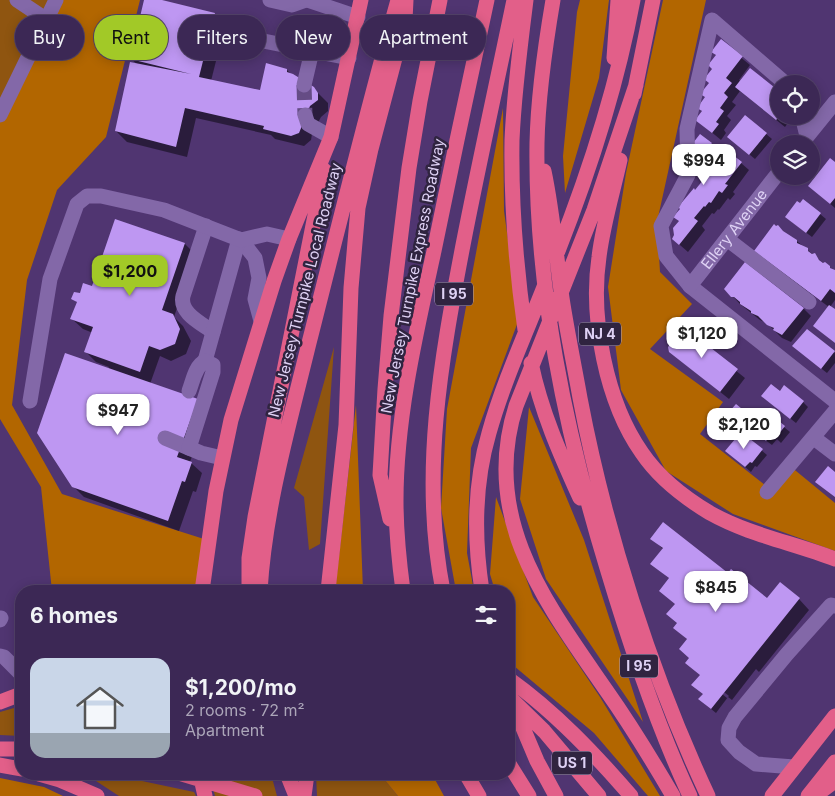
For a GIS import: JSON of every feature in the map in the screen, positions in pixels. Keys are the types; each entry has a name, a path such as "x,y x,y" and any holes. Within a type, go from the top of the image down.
{"highway":[{"path":"350,53 361,0"},
{"name":"New Jersey Turnpike Local Roadway","path":"261,585 268,528 284,447 343,207 398,0"},
{"path":"329,585 346,432 351,288 358,208 368,158 405,20 406,0"},
{"path":"400,566 380,475 385,389 394,283 405,197 420,101 440,0"},
{"name":"New Jersey Turnpike Express Roadway","path":"402,585 396,500 398,453 404,402 415,338 487,0"},
{"name":"I 95","path":"442,585 437,555 432,488 432,456 438,387 461,255 514,0"},
{"path":"526,0 516,82 512,141 514,218 522,305 534,378 555,445 597,534"},
{"name":"I 95","path":"553,0 541,82 537,142 540,240 550,324 572,438 597,534 617,601 646,686 690,796"},
{"path":"614,82 618,0"},
{"path":"481,585 477,538 479,486 488,434 496,408 596,150 627,34 633,0"},
{"name":"NJ 4","path":"652,0 597,271 601,342 611,384 630,433 643,454 668,482 690,500 725,521 746,530 835,559"},
{"path":"249,585 249,558 255,517 319,203 330,140 349,60"},
{"path":"636,85 602,186 571,269 522,388 511,421 505,464 507,495 520,542 533,575 553,612 612,699 673,796"},
{"path":"203,585 222,458 231,420 261,321 289,239 330,140"},
{"path":"537,142 551,203 567,330 588,434 603,496 646,641 708,796"},
{"path":"515,684 563,723 631,796"},
{"path":"0,702 15,696"},
{"name":"US 1","path":"515,703 544,731 599,796"},
{"path":"515,707 526,737 556,796"},
{"path":"772,796 835,716"},
{"path":"0,749 15,749"},
{"path":"808,796 835,762"},
{"path":"0,765 15,768"},
{"path":"515,774 529,796"},
{"path":"60,780 97,796"},
{"path":"201,780 205,796"},
{"path":"202,780 255,796"},
{"path":"470,780 479,796"},
{"path":"815,796 835,781"}],"street":[{"path":"17,0 40,15"},
{"path":"49,15 56,0"},
{"path":"270,0 292,5 307,0 358,17"},
{"path":"776,75 712,20 687,129 688,175 660,226 666,256 690,286 835,401"},
{"path":"0,115 27,60"},
{"path":"304,85 310,60"},
{"path":"808,135 835,102"},
{"path":"305,115 308,124 330,140"},
{"name":"Ellery Avenue","path":"690,286 770,184"},
{"path":"30,401 50,279 77,204 87,196 101,196 164,210 240,239 255,258 259,278 255,299 261,321"},
{"path":"206,226 182,303 190,314 213,332"},
{"path":"240,239 267,234 289,239"},
{"path":"189,391 198,366 205,361 240,239"},
{"path":"727,239 809,302"},
{"path":"189,448 214,372 214,365 205,361"},
{"path":"767,492 835,411"},
{"path":"165,438 222,458"},
{"path":"814,438 835,454"},
{"path":"794,767 756,764 738,752 728,740 729,728 735,717 812,624 831,605 835,606"}],"shaded area":[{"path":"0,0 58,0 50,15 15,15 15,60 28,60 0,115"},
{"path":"58,0 140,0 136,15 94,15 94,60 125,60 106,137 57,190 27,280 12,405 62,494 204,539 200,585 51,585 41,487 0,419 0,115 28,60 84,60 84,15 50,15"},
{"path":"580,0 609,0 599,78 565,193 563,156 577,12"},
{"path":"663,0 706,0 657,222 660,272 692,304 650,349 723,402 700,434 770,489 790,466 835,503 835,551 733,514 666,471 621,390 608,287 626,173"},
{"path":"503,108 504,211 519,319 471,448 467,553 473,585 455,585 441,508 447,409"},
{"path":"334,347 320,544 309,550 304,497 294,488"},
{"path":"356,405 363,585 336,585"},
{"path":"529,407 584,540 643,722 546,579 520,499"},
{"path":"496,497 533,597 600,697 660,796 648,796 594,733 515,667 515,585 493,585 490,574"},
{"path":"15,708 15,736 0,735 0,712"},
{"path":"0,778 44,787 63,796 0,796"},
{"path":"137,780 194,792 196,796 119,796 96,781"},
{"path":"211,780 273,780 277,796 215,796"},
{"path":"316,780 385,780 398,796 317,796"},
{"path":"385,780 435,780 444,796 398,796"}],"building":[{"path":"144,0 162,0 215,13 214,15 178,15 178,60 203,60 199,77 260,90 266,63 287,69 287,72 314,87 318,93 318,100 310,106 299,133 291,136 263,129 264,126 185,108 176,147 115,131 130,62 191,74 134,60 168,60 168,15 140,15"},
{"path":"721,39 743,56 726,78 732,83 724,93 728,97 720,108 724,111 716,122 719,124 712,133 695,120 702,111 697,108 705,97 700,94 709,83 704,79 712,69 708,65 716,55 711,52"},
{"path":"750,68 770,84 770,115 735,87"},
{"path":"745,115 767,133 749,155 727,137"},
{"path":"700,134 712,143 709,147 724,158 729,152 742,162 725,184 728,185 722,193 719,191 711,203 709,202 704,206 694,218 698,221 679,245 672,239 674,235 673,228 679,221 673,217 680,209 678,207 708,174 694,163 700,156 694,151 693,143"},
{"path":"830,158 835,162 835,198 830,204 808,186 820,185 820,171"},
{"path":"803,199 821,213 806,233 785,217 797,201 800,203"},
{"path":"115,219 185,243 162,310 173,314 180,329 175,344 160,350 149,346 140,372 84,352 93,327 70,319 77,302 71,299 74,292 80,293 83,283 92,286"},
{"path":"774,224 797,240 797,243 808,248 808,251 812,254 815,253 819,260 835,270 835,293 830,289 821,301 754,251"},
{"path":"745,262 804,308 782,335 773,330 774,328 767,325 758,316 751,313 724,289"},
{"path":"829,305 835,309 835,343 813,326"},
{"path":"684,327 738,369 720,392 669,352 668,347"},
{"path":"807,329 835,351 821,369 792,346"},
{"path":"65,353 198,399 177,457 192,462 185,482 182,481 168,521 72,487 37,433"},
{"path":"771,384 780,391 784,385 804,401 790,419 761,396"},
{"path":"736,404 747,413 740,421 729,412"},
{"path":"768,412 785,426 775,439 771,435 766,441 754,431"},
{"path":"741,432 763,449 752,463 750,462 745,467 725,451"},
{"path":"828,466 835,472 835,497 815,482"},
{"path":"663,522 728,573 731,569 767,598 780,582 800,598 711,709 698,699 703,694 691,685 700,675 685,663 689,658 679,649 687,639 673,628 677,623 666,614 675,604 659,591 669,578 650,564 663,548 650,539"}],"tunnel":[{"path":"304,85 305,115"}]}
